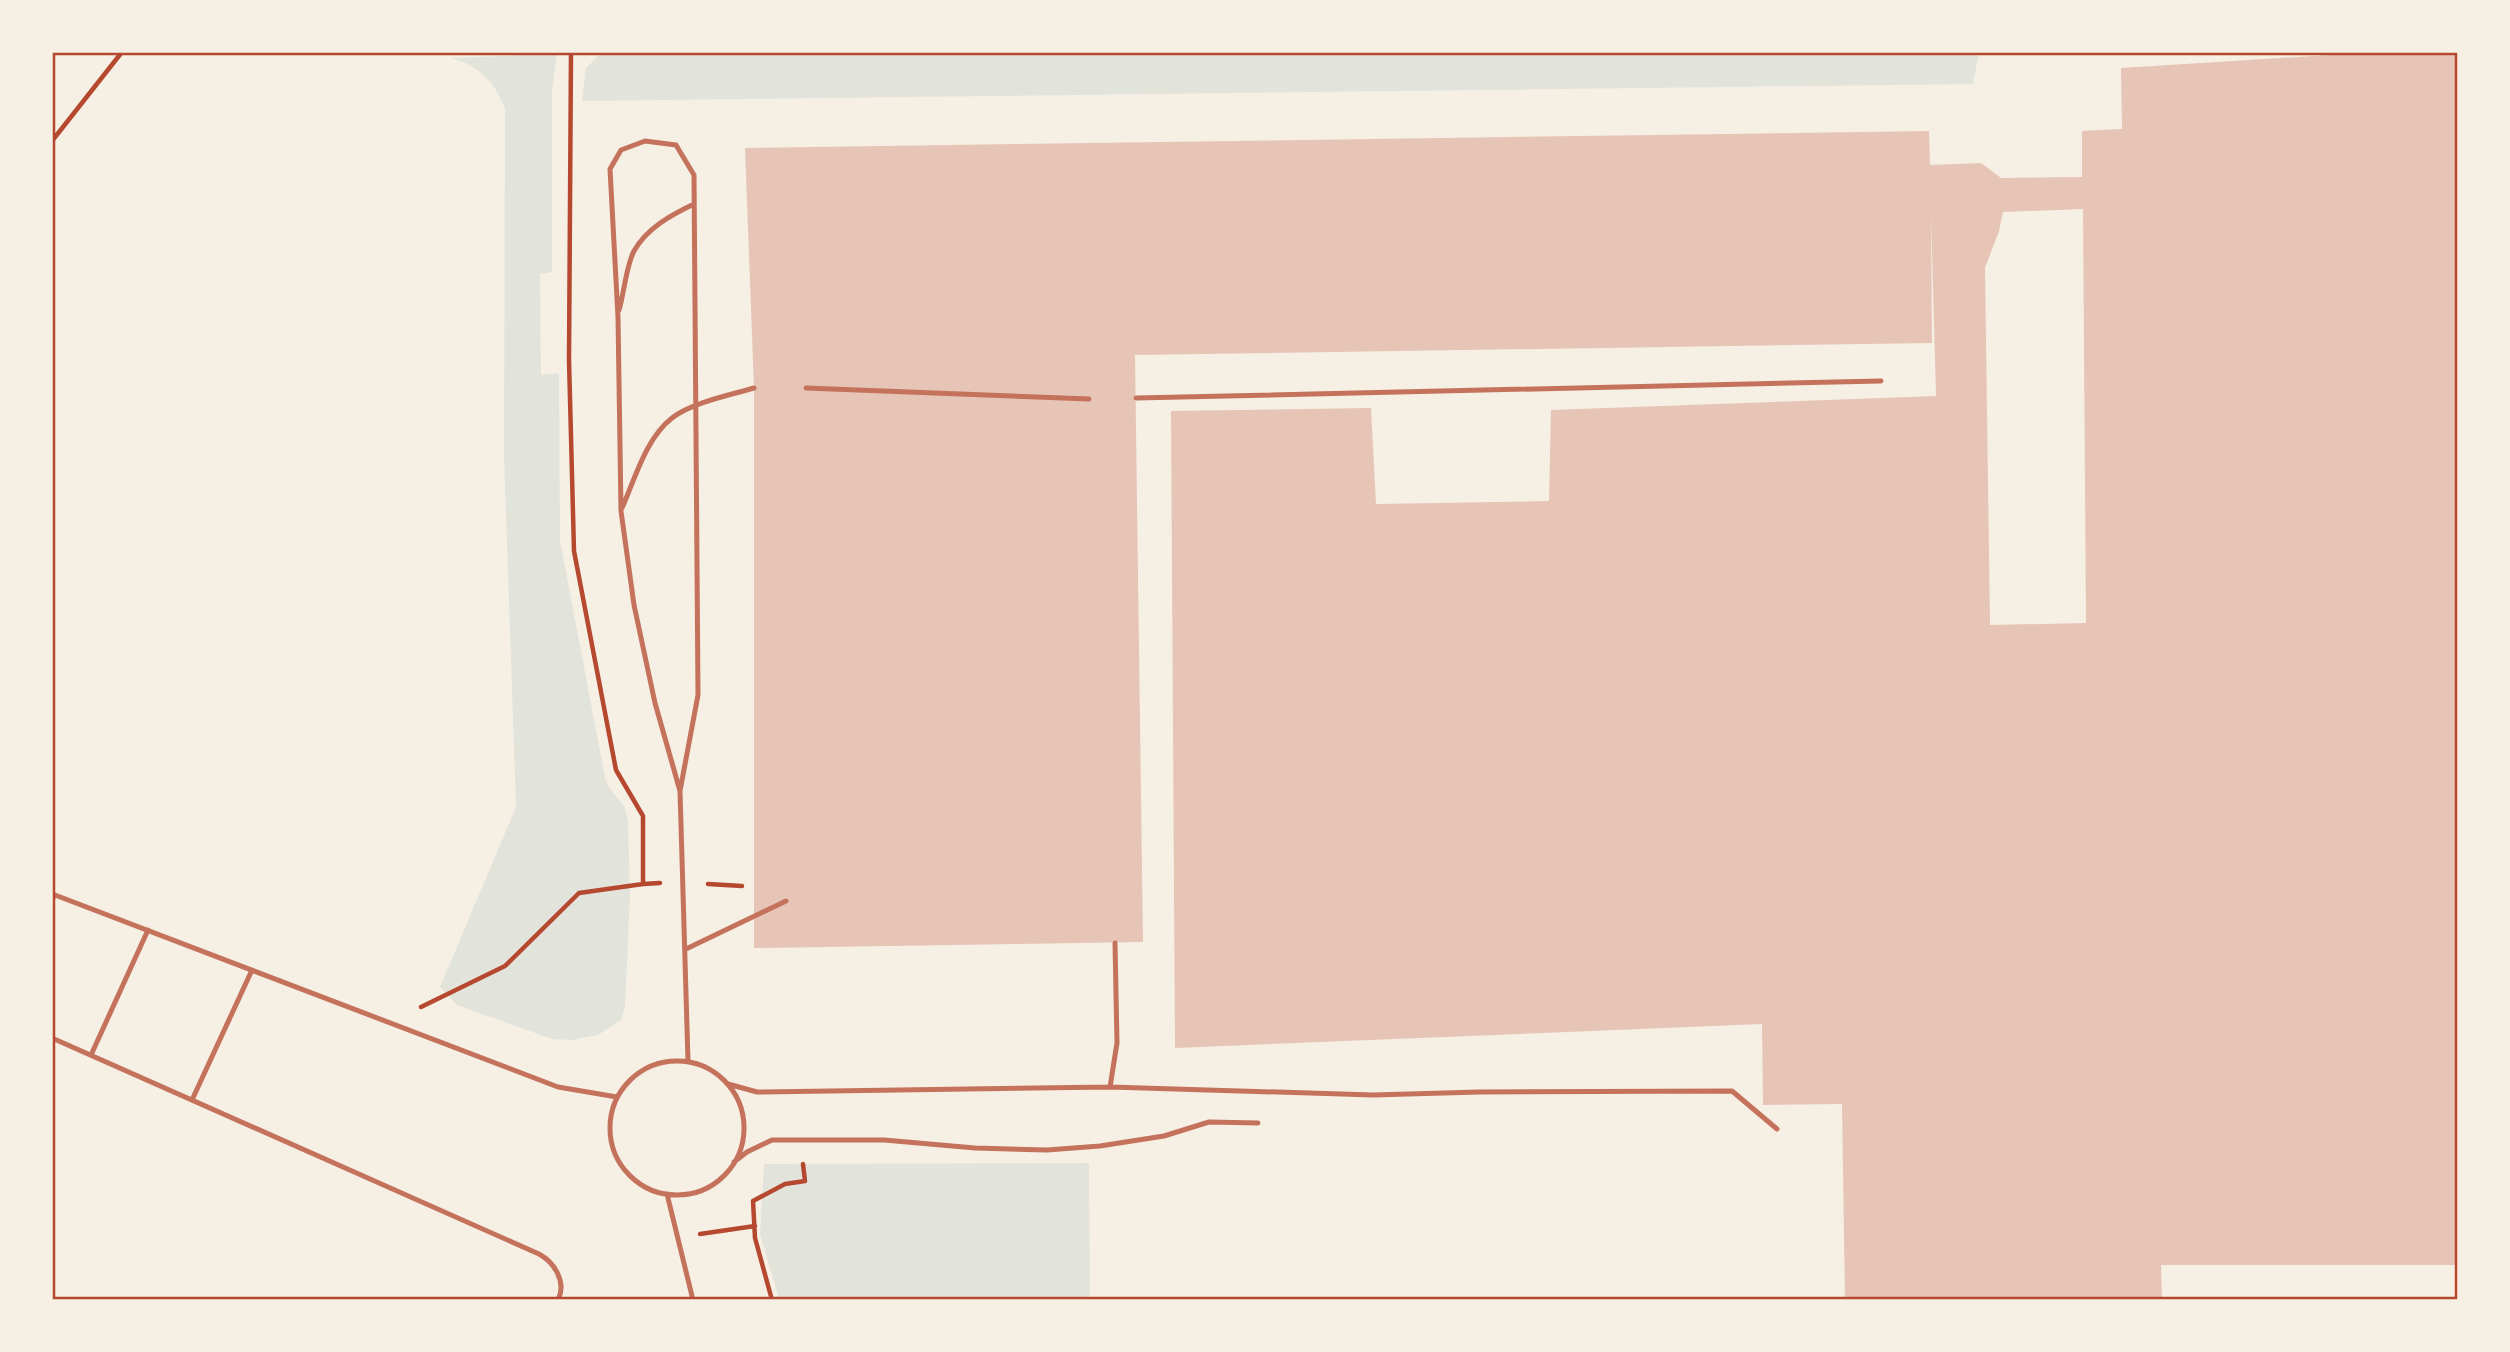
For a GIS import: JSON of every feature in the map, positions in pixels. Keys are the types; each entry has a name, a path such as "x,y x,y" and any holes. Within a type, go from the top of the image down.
{"lane":[{"path":"680,791 655,703 634,605 621,511 618,317 610,169 621,150 645,141 676,145 694,175 698,695 680,791 688,1061"},
{"path":"618,317 633,253 645,236 668,217 694,204"},
{"path":"1136,398 1881,381"},
{"path":"621,511 655,436 673,417 696,406 754,388"},
{"path":"806,388 1089,399"},
{"path":"52,899 55,895 558,1087 617,1097"},
{"path":"686,949 786,901"},
{"path":"91,1055 148,930"},
{"path":"1110,1087 1117,1043 1115,943"},
{"path":"192,1100 252,970"},
{"path":"52,1038 539,1254 548,1259 560,1280 562,1293 558,1300"},
{"path":"734,1163 742,1143 743,1122 738,1102 728,1084 709,1069 688,1061 667,1061 647,1068 629,1080 617,1097 610,1117 610,1138 617,1159 629,1175 646,1188 667,1194 687,1194 705,1188 722,1178 747,1152 772,1140 884,1140 975,1148 1047,1150 1100,1146 1164,1136 1209,1122 1258,1123"},
{"path":"728,1084 757,1092 1110,1087 1373,1095 1732,1091 1777,1129"},
{"path":"667,1194 693,1300"}],"path":[{"path":"52,141 122,52"},
{"path":"391,1022 505,966 579,893 643,884"},
{"path":"772,1300 755,1238 753,1201 785,1184 805,1181 801,1139"},
{"path":"678,1237 754,1226"}],"shaded area":[{"path":"602,52 1979,53 1973,84 582,101 586,68"},
{"path":"557,54 552,90 552,272 540,274 541,375 559,373 560,540 605,778 624,806 628,820 630,896 625,1008 621,1020 598,1035 572,1040 552,1039 457,1005 440,987 516,807 504,456 505,109 497,91 485,76 470,65 451,58"},
{"path":"1089,1163 1090,1299 779,1299 760,1234 764,1164"}],"building":[{"path":"2377,52 2458,52 2458,1265 2161,1265 2162,1300 1845,1300 1842,1104 1763,1105 1762,1024 1175,1048 1171,411 1371,408 1376,504 1549,501 1551,410 1936,396 1931,215 1932,343 1135,355 1143,942 754,948 754,388 745,148 1929,131 1930,165 1981,163 2001,178 2082,177 2082,131 2122,129 2121,68","holes":["2083,209 2086,623 1990,625 1985,268 2003,212"]}]}
